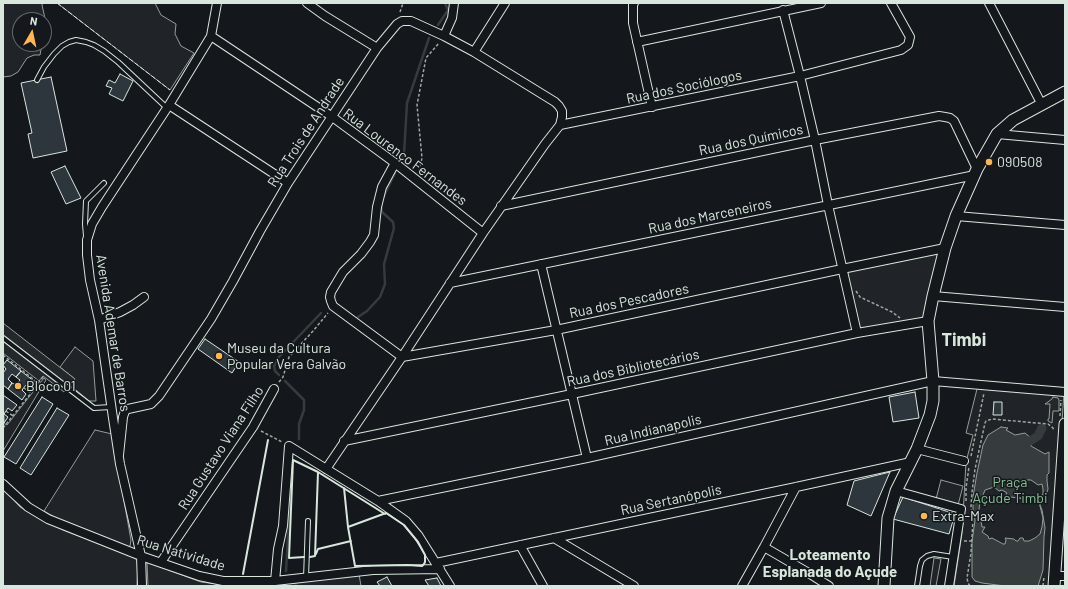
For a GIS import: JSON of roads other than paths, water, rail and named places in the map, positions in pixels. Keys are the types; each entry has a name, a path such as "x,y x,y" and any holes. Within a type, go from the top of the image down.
{"street":[{"name":"Avenida Ademar de Barros","path":"142,586 141,556 119,455 111,407 100,320 90,280 86,255 87,240 92,224 168,107 211,36 217,3"},
{"path":"307,3 325,16 377,48"},
{"path":"444,36 449,28 454,3"},
{"path":"474,52 505,3"},
{"path":"634,3 633,23 652,107"},
{"path":"637,42 821,3"},
{"name":"Rua dos Sociólogos","path":"560,125 800,76 901,50 908,45 910,37 891,3"},
{"path":"989,3 1042,105"},
{"path":"783,10 815,140 857,333"},
{"name":"Rua Trois de Andrade","path":"113,418 124,417 127,410 151,404 159,396 211,319 288,182 377,48 397,24 402,21 411,21 444,36 474,52 555,102 560,106 562,112 560,125"},
{"name":"Rua Lourenço Fernandes","path":"211,36 331,116 395,163 482,233"},
{"path":"884,586 888,518 896,491 917,449 930,415 933,401 933,381 928,321 945,248 956,216 976,172 997,134 1013,120 1065,92"},
{"path":"168,107 288,182"},
{"name":"Rua dos Químicos","path":"501,206 815,140 939,116 950,118 954,122 976,172"},
{"path":"326,469 402,357 482,233 560,125"},
{"path":"997,134 1065,140"},
{"path":"395,163 382,187 377,207 374,235 361,254 343,272 331,292 330,297 333,306 402,357"},
{"name":"Rua dos Marceneiros","path":"450,283 828,205 976,172"},
{"path":"956,216 1065,225"},
{"name":"Rua dos Pescadores","path":"402,357 556,330 945,248"},
{"path":"541,264 587,458"},
{"path":"933,296 1065,307"},
{"path":"100,320 134,305 144,297"},
{"name":"Rua dos Bibliotecários","path":"344,441 857,333 928,321"},
{"name":"Rua Indianapolis","path":"378,501 587,458 933,381 1065,392"},
{"name":"Rua Gustavo Viana Filho","path":"161,562 252,427 274,389"},
{"path":"119,455 124,417"},
{"path":"1054,577 1065,424"},
{"path":"275,581 278,549 284,519 289,446 378,501 406,521 418,535 450,586"},
{"path":"917,449 968,460"},
{"name":"Rua Sertanópolis","path":"438,566 520,545 911,462"},
{"name":"Rua Natividade","path":"3,484 28,507 48,519 141,556 224,584 275,581 373,570 438,566"},
{"path":"742,586 796,487"},
{"path":"896,491 961,509 949,586"},
{"path":"554,538 634,586"},
{"path":"520,545 543,586"},
{"path":"764,547 829,586"}],"lane":[{"path":"37,80 44,67 62,46 68,42 76,40 86,42 104,51 118,62 168,107"},
{"path":"87,240 85,224 86,201 104,183"},
{"path":"3,338 94,408 111,407"},
{"path":"306,578 308,521"},
{"path":"917,586 920,566 922,560 927,556 934,554 954,557"}],"waterway":[{"path":"438,25 448,10 445,3"},
{"path":"401,160 404,154 407,103 429,38"},
{"path":"382,200 395,173"},
{"path":"358,317 367,311 380,297 385,284 384,264 394,228 393,222 382,212 381,205"},
{"path":"279,375 275,371 274,366 278,358 321,313"},
{"path":"285,381 304,400 304,410 299,424 299,439"},
{"path":"1030,441 1038,436 1042,428"},
{"path":"286,571 293,451"}],"place":[{"name":"090508","path":"989,162"},
{"name":"Museu da Cultura Popular Vera Galvão","path":"219,356"},
{"name":"Bloco 01","path":"18,386"},
{"name":"Extra-Max","path":"924,516"}],"district":[{"name":"Timbi","path":"964,340"},
{"name":"Loteamento Esplanada do Açude","path":"830,564"}],"park label":[{"name":"Praça Açude Timbi","path":"1010,490"}]}
